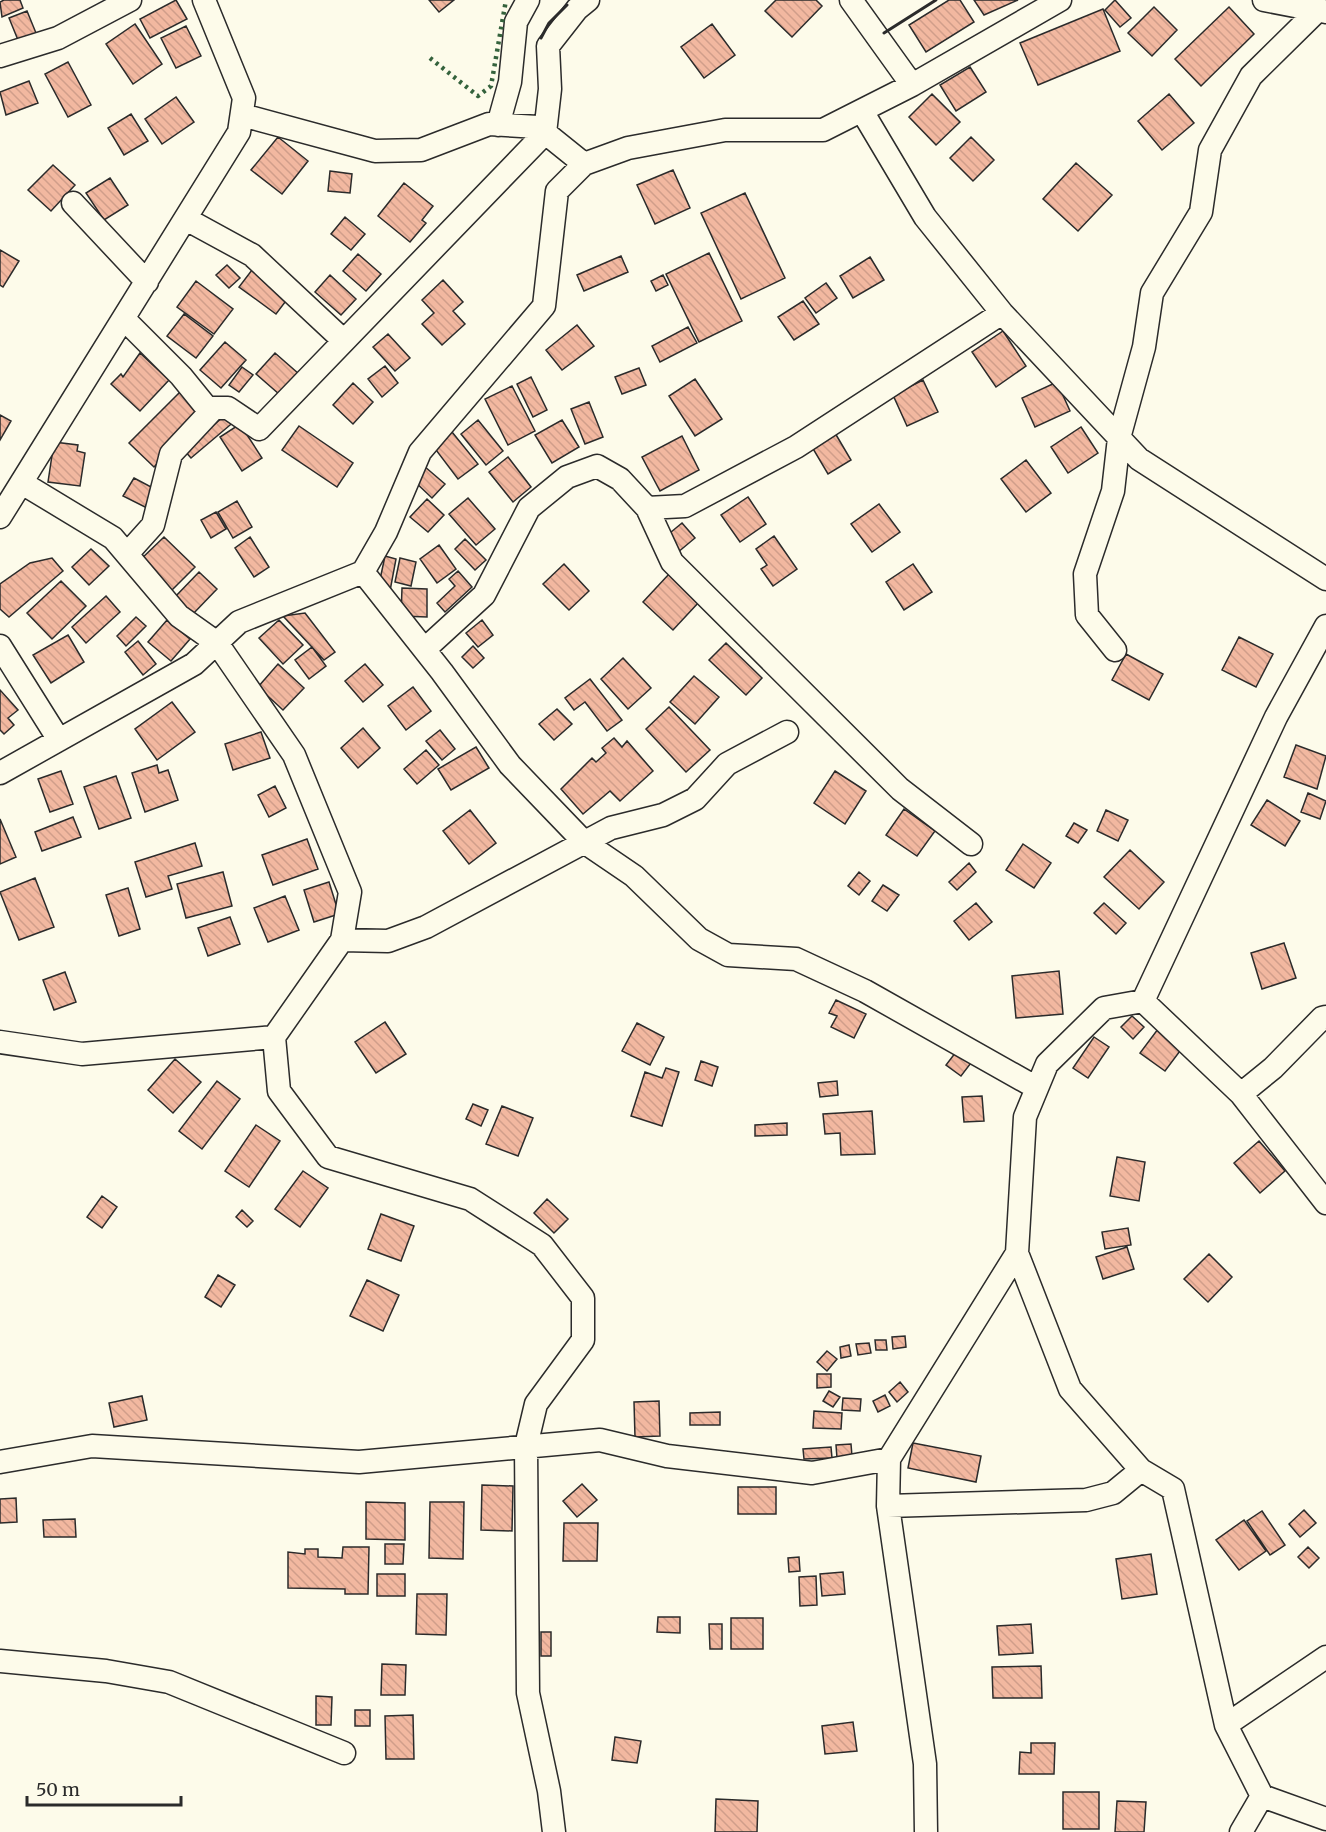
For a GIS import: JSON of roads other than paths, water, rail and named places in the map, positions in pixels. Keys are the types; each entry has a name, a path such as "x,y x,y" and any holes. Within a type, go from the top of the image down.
{"street":[{"path":"0,56 58,38 130,0"},
{"path":"0,517 239,132 244,98 204,0"},
{"path":"498,125 510,82 516,22 528,0"},
{"path":"124,319 181,376 207,408 228,408 259,429 545,133 550,89 548,46 577,9 588,0"},
{"path":"850,0 912,85"},
{"path":"0,773 194,664 239,622 363,572 386,532 420,452 544,306 557,191 584,164 628,148 725,130 823,130 912,85 1060,0"},
{"path":"1264,0 1323,10"},
{"path":"1115,650 1087,615 1085,574 1113,491 1119,438 1144,347 1152,292 1201,212 1210,150 1251,76 1323,10"},
{"path":"862,111 925,217 1002,314 1139,459 1326,579"},
{"path":"242,116 375,151 421,150 489,124 537,127 584,164"},
{"path":"73,203 147,282"},
{"path":"186,219 252,255 344,341"},
{"path":"647,508 684,506 796,447 1002,314"},
{"path":"127,554 153,525 171,454 214,408"},
{"path":"424,649 484,595 529,508 567,477 597,466 620,479 647,508 672,562 900,789 971,844"},
{"path":"22,483 113,538 179,616 217,643 294,755 351,892 342,940 274,1037 279,1091 328,1157 470,1199 542,1245 583,1298 583,1340 536,1404 526,1446 528,1693 549,1791 554,1832"},
{"path":"363,572 424,649 510,765 584,842 634,876 699,939 728,955 796,959 865,991 1037,1088"},
{"path":"1143,1001 1276,717 1326,626"},
{"path":"0,646 59,740"},
{"path":"342,940 388,941 426,927 611,828 663,815 695,799 728,764 787,732"},
{"path":"1143,1001 1104,1008 1047,1064 1025,1117 1017,1253 1070,1389 1141,1470 1173,1489 1226,1725 1262,1796 1326,1819"},
{"path":"1143,1001 1241,1094 1326,1203"},
{"path":"1241,1094 1273,1068 1322,1018 1326,1017"},
{"path":"0,1042 82,1054 274,1037"},
{"path":"926,1832 925,1764 888,1506 889,1459 1017,1253"},
{"path":"0,1462 92,1446 359,1462 600,1440 667,1456 812,1473 889,1459"},
{"path":"888,1506 1086,1500 1113,1492 1141,1470"},
{"path":"1226,1725 1326,1657"},
{"path":"0,1660 106,1671 170,1682 344,1753"},
{"path":"1241,1832 1262,1796"}]}
